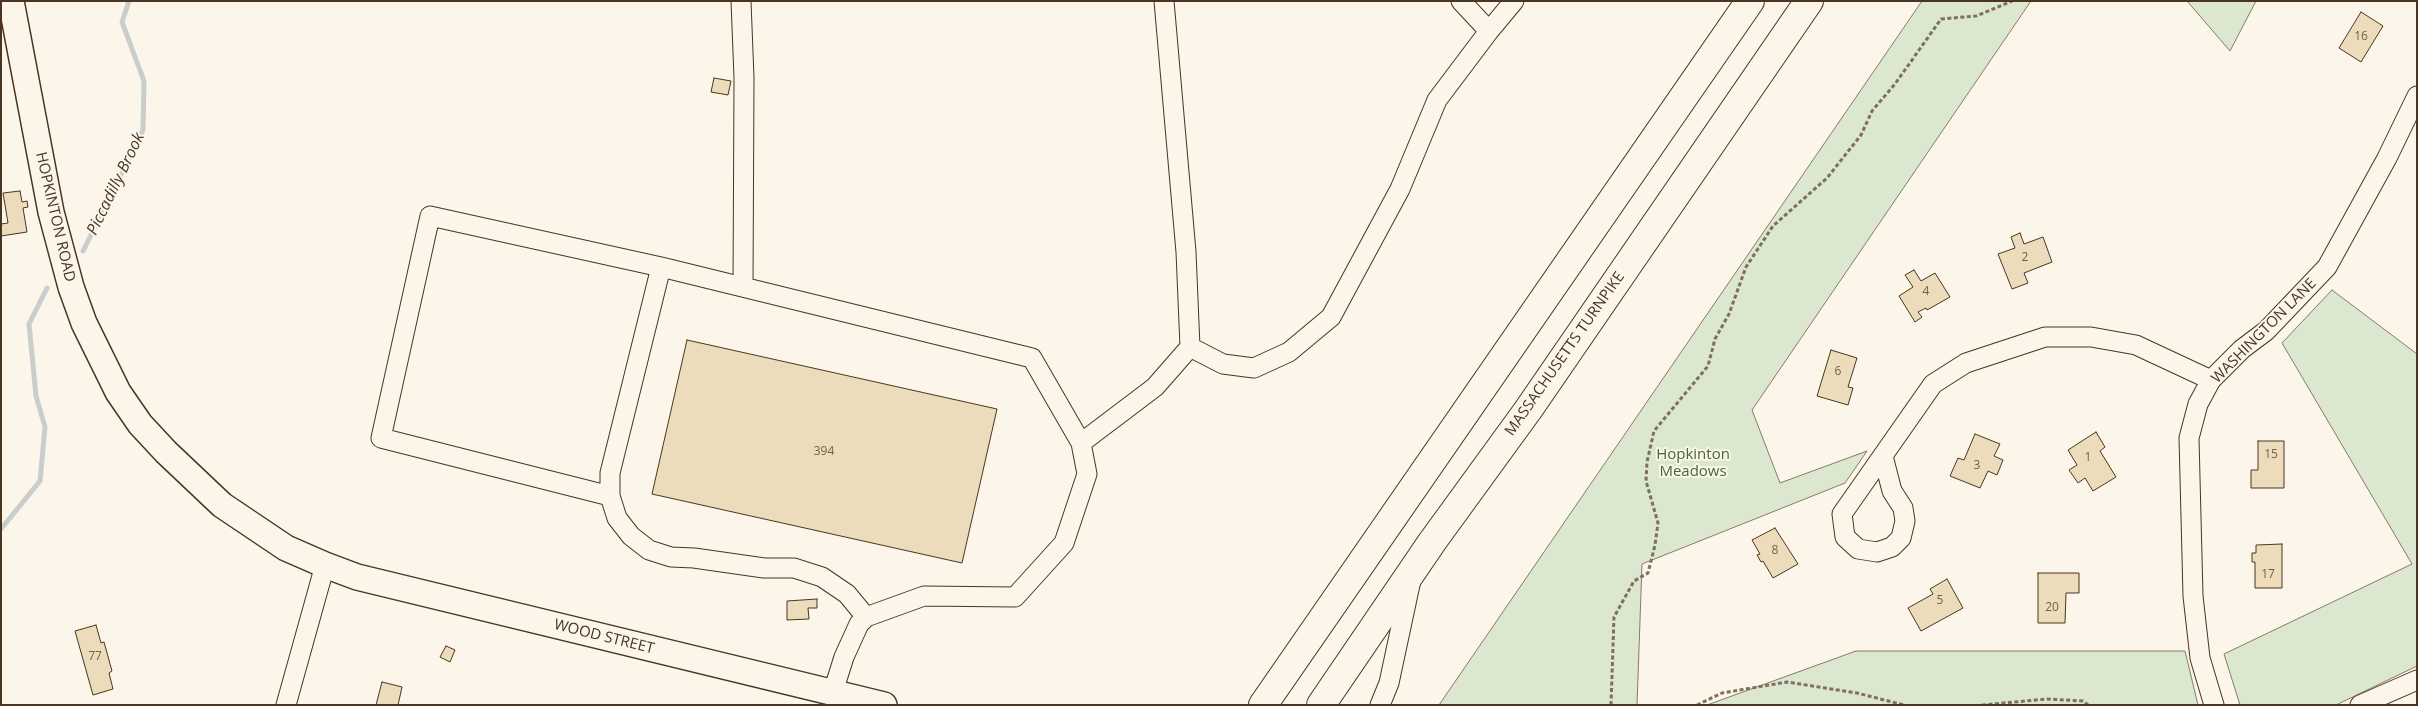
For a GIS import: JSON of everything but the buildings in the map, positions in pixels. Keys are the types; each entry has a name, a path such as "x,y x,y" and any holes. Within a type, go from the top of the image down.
{"highway":[{"path":"1263,705 1750,1"},
{"name":"MASSACHUSETTS TURNPIKE","path":"1320,705 1413,570 1528,410 1809,1"}],"main road":[{"name":"HOPKINTON ROAD","path":"11,1 60,250 84,323 118,392 140,424 166,452 222,505 286,548 325,566"},
{"name":"WOOD STREET","path":"325,566 357,577 842,697 884,705"}],"street":[{"path":"741,1 744,78 743,287"},
{"path":"1081,443 1155,387 1190,347 1186,252 1164,1"},
{"path":"1461,1 1488,31"},
{"path":"1190,347 1223,364 1254,368 1289,352 1331,317 1400,189 1437,100 1488,31 1514,1"},
{"name":"WASHINGTON LANE","path":"2214,705 2200,658 2193,596 2189,438 2198,404 2211,380 2242,349 2266,331 2327,267 2388,158 2417,96"},
{"path":"610,496 382,438 430,216 661,267 1032,358 1081,443 1087,474 1064,543 1015,597 924,596 866,617 858,624 844,657 842,697"},
{"path":"661,267 610,473 610,496 617,518 631,536 649,550 671,557 694,558 764,568 794,568 822,578 847,594 866,617"},
{"path":"1883,456 1892,491 1902,508 1905,521 1901,538 1892,547 1877,552 1858,549 1845,537 1842,514 1933,384 1966,363 2045,337 2091,337 2136,345 2211,380"},
{"path":"286,705 325,566"},
{"path":"1380,705 1389,683 1399,644 1413,570"},
{"path":"2360,705 2417,680"}],"path":[{"path":"1611,705 1614,617 1634,581 1648,573 1651,566 1657,530 1658,523 1655,506 1646,481 1647,462 1654,431 1708,366 1715,339 1729,314 1746,267 1773,226 1827,178 1855,142 1872,112 1895,84 1941,19 1976,16 2012,1"},
{"path":"1697,705 1722,693 1787,682 1857,693 1904,705"},
{"path":"1982,705 2047,699 2083,701 2088,705"}],"green space":[{"name":"Hopkinton Meadows","path":"1922,1 2031,1 1752,410 1780,483 1867,451 1845,483 1642,564 1637,705 1439,705"},
{"path":"2187,1 2256,1 2230,51"},
{"path":"2332,290 2417,354 2417,666 2336,705 2240,705 2224,654 2412,564 2282,343"},
{"path":"1856,651 2185,651 2198,705 1707,705"}],"waterway":[{"name":"Piccadilly Brook","path":"83,251 143,130 144,81 122,22 129,1"},
{"name":"Piccadilly Brook","path":"1,529 40,481 45,427 36,396 29,324 47,288"}]}
